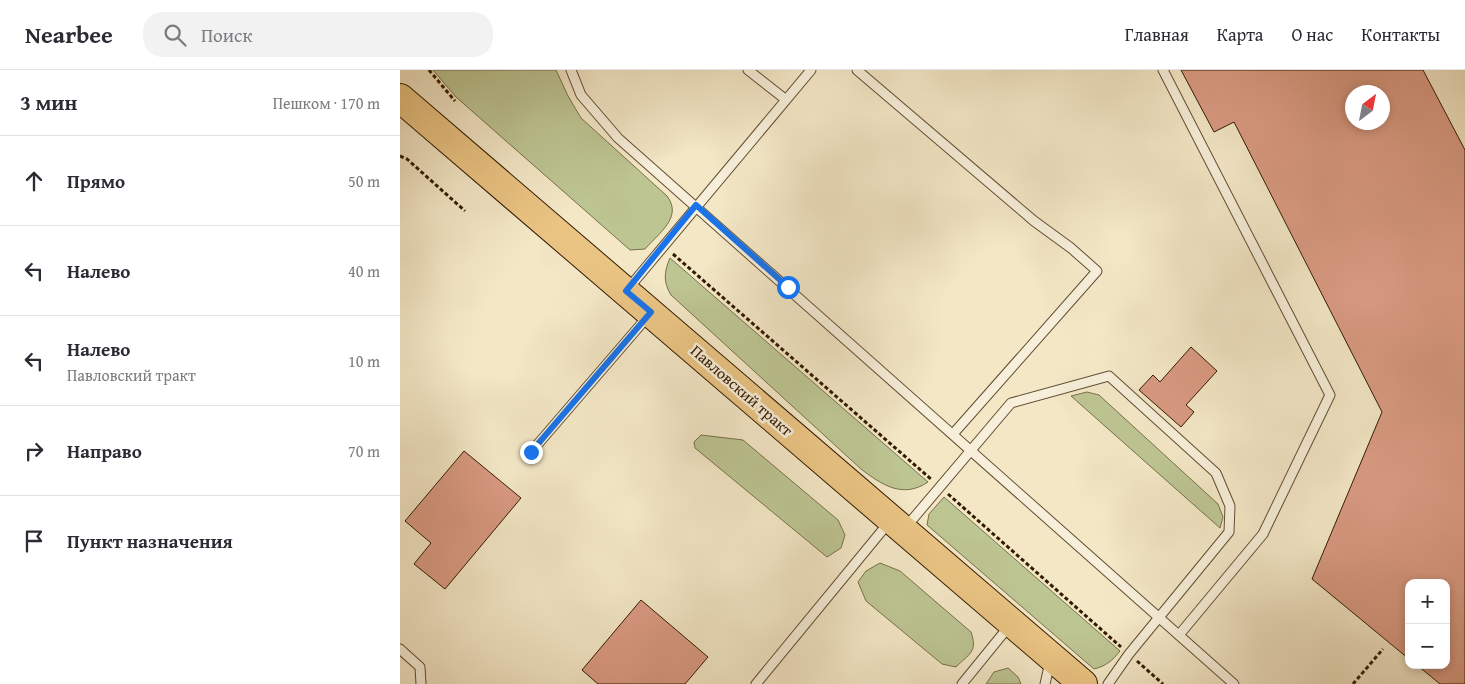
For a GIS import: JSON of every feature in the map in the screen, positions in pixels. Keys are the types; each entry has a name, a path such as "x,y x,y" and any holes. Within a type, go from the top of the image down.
{"main road":[{"name":"Павловский тракт","path":"400,98 1083,684"}],"lane":[{"path":"571,70 581,95 618,138 696,205 1234,684"},
{"path":"748,70 785,99"},
{"path":"626,291 696,205 811,70"},
{"path":"858,70 1034,221 1071,248 1097,272 953,434"},
{"path":"1163,70 1330,395 1263,534 1179,635"},
{"path":"531,452 651,312"},
{"path":"756,684 898,524 938,486 971,450 1011,402 1108,376 1216,473 1230,506 1228,532 1129,654 1108,684"},
{"path":"962,684 1011,622"},
{"path":"400,650 420,667 421,684"},
{"path":"1045,684 1051,657"}],"path":[{"path":"429,70 455,101"},
{"path":"400,156 407,159 465,210"},
{"path":"663,246 1163,684"},
{"path":"1353,684 1383,649"}],"green space":[{"path":"433,70 556,70 581,118 667,196 671,204 671,218 645,249 630,250 456,97"},
{"path":"670,258 928,482 919,487 901,490 885,485 861,469 671,295 665,277"},
{"path":"1087,392 1099,395 1218,504 1223,517 1220,528 1071,396"},
{"path":"701,435 743,440 838,520 845,535 841,548 827,557 695,448 694,442"},
{"path":"944,497 1120,651 1114,658 1105,665 1094,669 927,525 929,514"},
{"path":"880,563 900,571 971,632 973,648 956,667 942,664 866,601 858,582 866,571"},
{"path":"1008,668 1018,677 1021,684 986,684 994,672"}],"building":[{"path":"1181,70 1423,70 1465,150 1465,684 1440,684 1422,669 1450,669 1450,579 1405,579 1405,656 1312,579 1382,412 1234,122 1214,132"},
{"path":"1191,347 1217,371 1186,405 1194,412 1181,427 1139,390 1153,375 1160,382"},
{"path":"464,451 521,498 445,589 414,564 431,543 405,521"},
{"path":"641,600 708,657 685,684 598,684 582,670"}],"route":[{"path":"531,452 651,312 626,291 696,205 788,287"}]}
